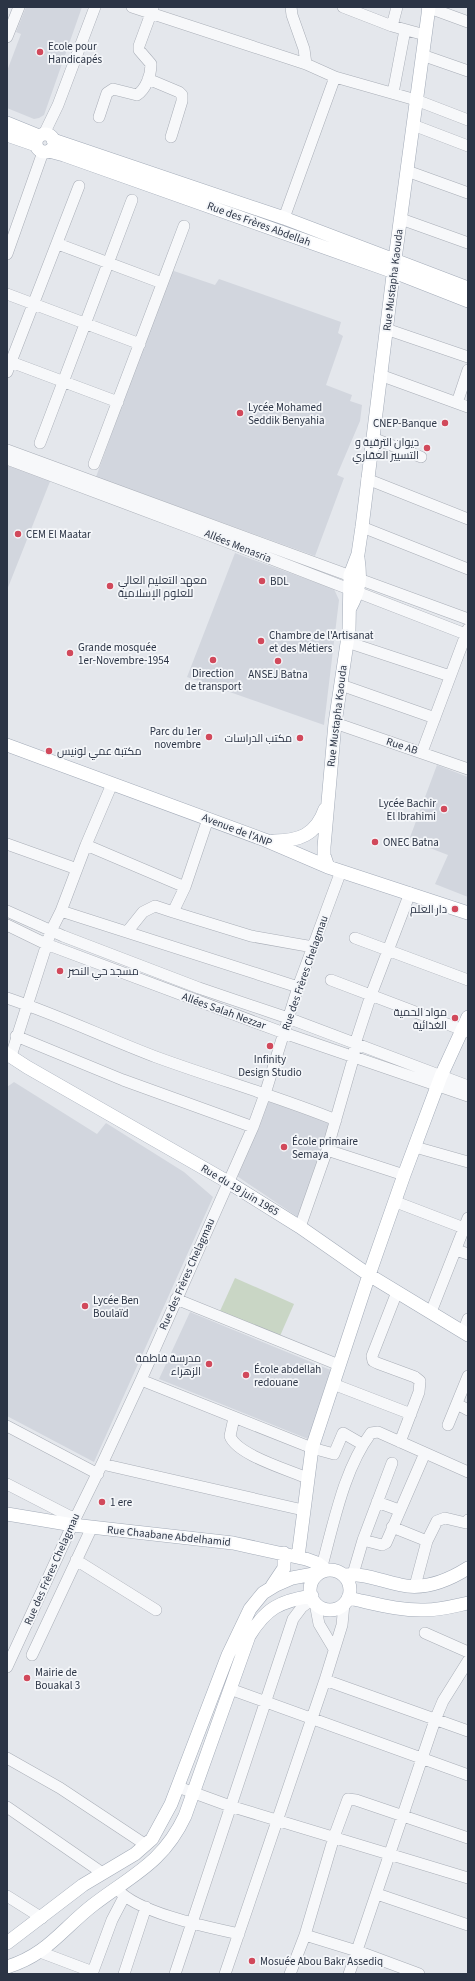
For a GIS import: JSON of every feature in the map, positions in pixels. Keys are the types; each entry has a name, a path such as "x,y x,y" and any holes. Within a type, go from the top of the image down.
{"main road":[{"name":"Rue Mustapha Kaouda","path":"328,867 324,855 335,723 347,642 380,375 429,7"},
{"name":"Rue des Frères Abdellah","path":"7,123 45,142 64,155 394,272 468,301"},
{"name":"Rue des Frères Abdellah","path":"7,135 45,142 284,218 468,288"},
{"name":"Avenue de l'ANP","path":"7,745 265,840 328,867 468,913"},
{"path":"265,840 289,841 308,833 322,816 328,800"},
{"path":"270,1589 284,1568 290,1555 303,1510 312,1448 369,1274 396,1202 404,1175 440,1082 465,1031 468,1017"},
{"name":"Rue du 19 juin 1965","path":"8,1059 228,1182 397,1292 465,1333"},
{"name":"Rue Chaabane Abdelhamid","path":"7,1514 74,1522 92,1527 233,1543 290,1555 322,1570"},
{"path":"290,1555 313,1597 322,1607 329,1609 337,1608 346,1601 350,1590 348,1575"},
{"path":"7,1942 42,1918 103,1871 135,1854 146,1845 158,1828 178,1786 228,1655 243,1620 257,1600 270,1589 283,1581 322,1570 332,1570 348,1575 415,1586 446,1579 468,1568"},
{"path":"313,1597 312,1583 322,1570"},
{"path":"7,1966 29,1959 40,1952 82,1914 118,1891 149,1865 172,1841 185,1816 249,1636 257,1623 270,1609 283,1602 313,1597"},
{"path":"346,1601 426,1610 446,1608 468,1603"},
{"path":"103,1871 120,1874 118,1891"},
{"path":"103,1871 100,1887 118,1891"}],"street":[{"path":"7,37 18,7"},
{"path":"7,254 58,105 95,7"},
{"path":"132,7 152,10 306,64 335,77 416,100 468,120"},
{"path":"292,7 292,15 304,49 306,64"},
{"path":"343,7 392,26 425,35"},
{"path":"392,26 397,7"},
{"path":"429,7 468,22"},
{"path":"99,117 107,93 110,90 113,89 137,95 143,89 148,79 151,64 139,50 139,46 152,10"},
{"path":"393,93 405,30"},
{"path":"422,55 468,71"},
{"path":"284,218 335,77"},
{"path":"148,79 179,92 182,95 182,101 171,137"},
{"path":"413,125 468,146"},
{"path":"407,171 468,193"},
{"path":"79,186 58,244 9,367 64,382 118,402"},
{"path":"40,443 132,200"},
{"path":"401,219 468,243"},
{"path":"94,464 184,226"},
{"path":"58,244 162,283"},
{"path":"7,294 140,344"},
{"path":"386,329 468,357"},
{"path":"457,403 468,370"},
{"path":"380,375 468,407"},
{"path":"373,438 421,457"},
{"path":"7,450 122,498 355,577 468,619"},
{"name":"Allées Menasria","path":"7,459 122,498 353,592 467,633"},
{"path":"367,479 468,519"},
{"path":"362,527 468,569"},
{"path":"422,752 467,633"},
{"path":"347,642 450,676"},
{"path":"341,685 435,718"},
{"name":"Rue AB","path":"335,723 468,769"},
{"path":"8,1059 46,944 61,911 86,845 112,784"},
{"path":"173,912 185,887 208,819"},
{"path":"7,844 77,869"},
{"path":"86,845 185,887"},
{"name":"Rue des Frères Chelagmau","path":"7,1667 141,1380 253,1127 265,1094 298,987 341,871"},
{"path":"300,1228 336,1120 354,1056 355,1044 371,996 410,893"},
{"path":"127,932 143,912 155,906 251,936 313,947"},
{"path":"61,911 298,987"},
{"path":"7,912 51,931 244,1005 288,1018 355,1044 440,1082 468,1086"},
{"name":"Allées Salah Nezzar","path":"7,925 46,944 284,1033 440,1082 468,1096"},
{"path":"355,938 468,980"},
{"path":"331,980 465,1031"},
{"path":"7,998 26,1004 223,1081 265,1094 336,1120"},
{"path":"16,1036 123,1080 253,1127"},
{"path":"416,1147 468,1162"},
{"path":"327,1150 404,1175"},
{"path":"396,1202 466,1223 431,1312"},
{"path":"456,1250 468,1254"},
{"path":"397,1292 375,1345 372,1358 377,1363 415,1377 420,1381 421,1387 400,1442"},
{"path":"176,1299 339,1365"},
{"path":"465,1333 468,1319"},
{"path":"448,1425 468,1376"},
{"path":"141,1380 312,1448 334,1454 342,1434 344,1433 362,1444"},
{"path":"333,1384 411,1414"},
{"path":"457,1404 468,1410"},
{"path":"234,1418 230,1436 235,1443 248,1452 307,1478"},
{"path":"7,1426 100,1469 149,1476 303,1510"},
{"path":"322,1570 338,1507 362,1444 374,1432 468,1472"},
{"path":"362,1540 384,1545 425,1453"},
{"path":"348,1575 392,1463"},
{"path":"7,1484 74,1522"},
{"path":"377,1502 400,1510"},
{"path":"415,1586 427,1541 439,1519 448,1518 465,1523 468,1520"},
{"path":"32,1655 92,1527"},
{"path":"392,1527 427,1541"},
{"path":"76,1560 156,1610"},
{"path":"175,1974 230,1806 267,1702 293,1619 302,1607 313,1597 319,1624 334,1649"},
{"path":"225,1974 325,1680 342,1625 346,1601"},
{"path":"425,1633 468,1652"},
{"path":"349,1974 402,1816 423,1760 435,1720 449,1691 468,1661"},
{"path":"325,1680 468,1731"},
{"path":"230,1689 468,1775"},
{"path":"7,1758 60,1788 146,1845"},
{"path":"178,1786 230,1806 468,1878"},
{"path":"290,1974 305,1935 334,1837 348,1799 356,1800 468,1838"},
{"path":"7,1807 103,1871"},
{"path":"40,1952 92,1973 112,1920 118,1891 146,1907 191,1922 239,1934"},
{"path":"377,1894 468,1925"},
{"path":"7,1896 42,1918"},
{"path":"124,1974 146,1907"},
{"path":"305,1935 357,1951 419,1974"}],"shaded area":[{"name":"Ecole pour Handicapés","path":"26,7 82,7 44,115 34,119 7,108 7,71 21,34 16,32"},
{"name":"Lycée Mohamed Seddik Benyahia","path":"171,270 215,285 219,279 341,322 338,333 343,336 326,385 352,395 350,401 362,405 360,421 337,475 344,478 315,556 96,477"},
{"name":"CEM El Maatar","path":"7,463 51,479 7,590"},
{"path":"235,553 334,589 339,600 324,725 187,677"},
{"name":"Lycée Bachir El Ibrahimi","path":"437,765 468,777 468,897 435,884 448,855 409,840"},
{"name":"Lycée Ben Boulaïd","path":"14,1082 97,1134 106,1123 184,1172 213,1197 94,1462 7,1416 7,1087"},
{"name":"École primaire Semaya","path":"266,1090 335,1116 299,1218 234,1174"},
{"name":"École abdellah redouane","path":"190,1312 333,1371 308,1439 159,1379"}],"green space":[{"path":"235,1278 294,1304 280,1336 220,1311"}],"place":[{"name":"Ecole pour Handicapés","path":"40,52"},
{"name":"Lycée Mohamed Seddik Benyahia","path":"240,413"},
{"name":"CNEP-Banque","path":"445,423"},
{"name":"ديوان الترقية و التسيير العقاري","path":"427,448"},
{"name":"CEM El Maatar","path":"18,534"},
{"name":"BDL","path":"262,581"},
{"name":"معهد التعليم العالي للعلوم الإسلامية","path":"110,586"},
{"name":"Chambre de l'Artisanat et des Métiers","path":"261,641"},
{"name":"Grande mosquée 1er-Novembre-1954","path":"70,653"},
{"name":"Direction de transport","path":"213,660"},
{"name":"ANSEJ Batna","path":"278,661"},
{"name":"Parc du 1er novembre","path":"209,737"},
{"name":"مكتب الدراسات","path":"300,738"},
{"name":"مكتبة عمي لونيس","path":"49,751"},
{"name":"Lycée Bachir El Ibrahimi","path":"444,809"},
{"name":"ONEC Batna","path":"375,842"},
{"name":"دار العلم","path":"455,909"},
{"name":"مسجد حي النصر","path":"60,971"},
{"name":"مواد الحمية الغذائية","path":"455,1018"},
{"name":"Infinity Design Studio","path":"270,1046"},
{"name":"École primaire Semaya","path":"284,1147"},
{"name":"Lycée Ben Boulaïd","path":"85,1306"},
{"name":"مدرسة فاطمة الزهراء","path":"209,1364"},
{"name":"École abdellah redouane","path":"246,1375"},
{"name":"1 ere","path":"102,1502"},
{"name":"Mairie de Bouakal 3","path":"27,1678"},
{"name":"Mosuée Abou Bakr Assediq","path":"252,1961"}]}
